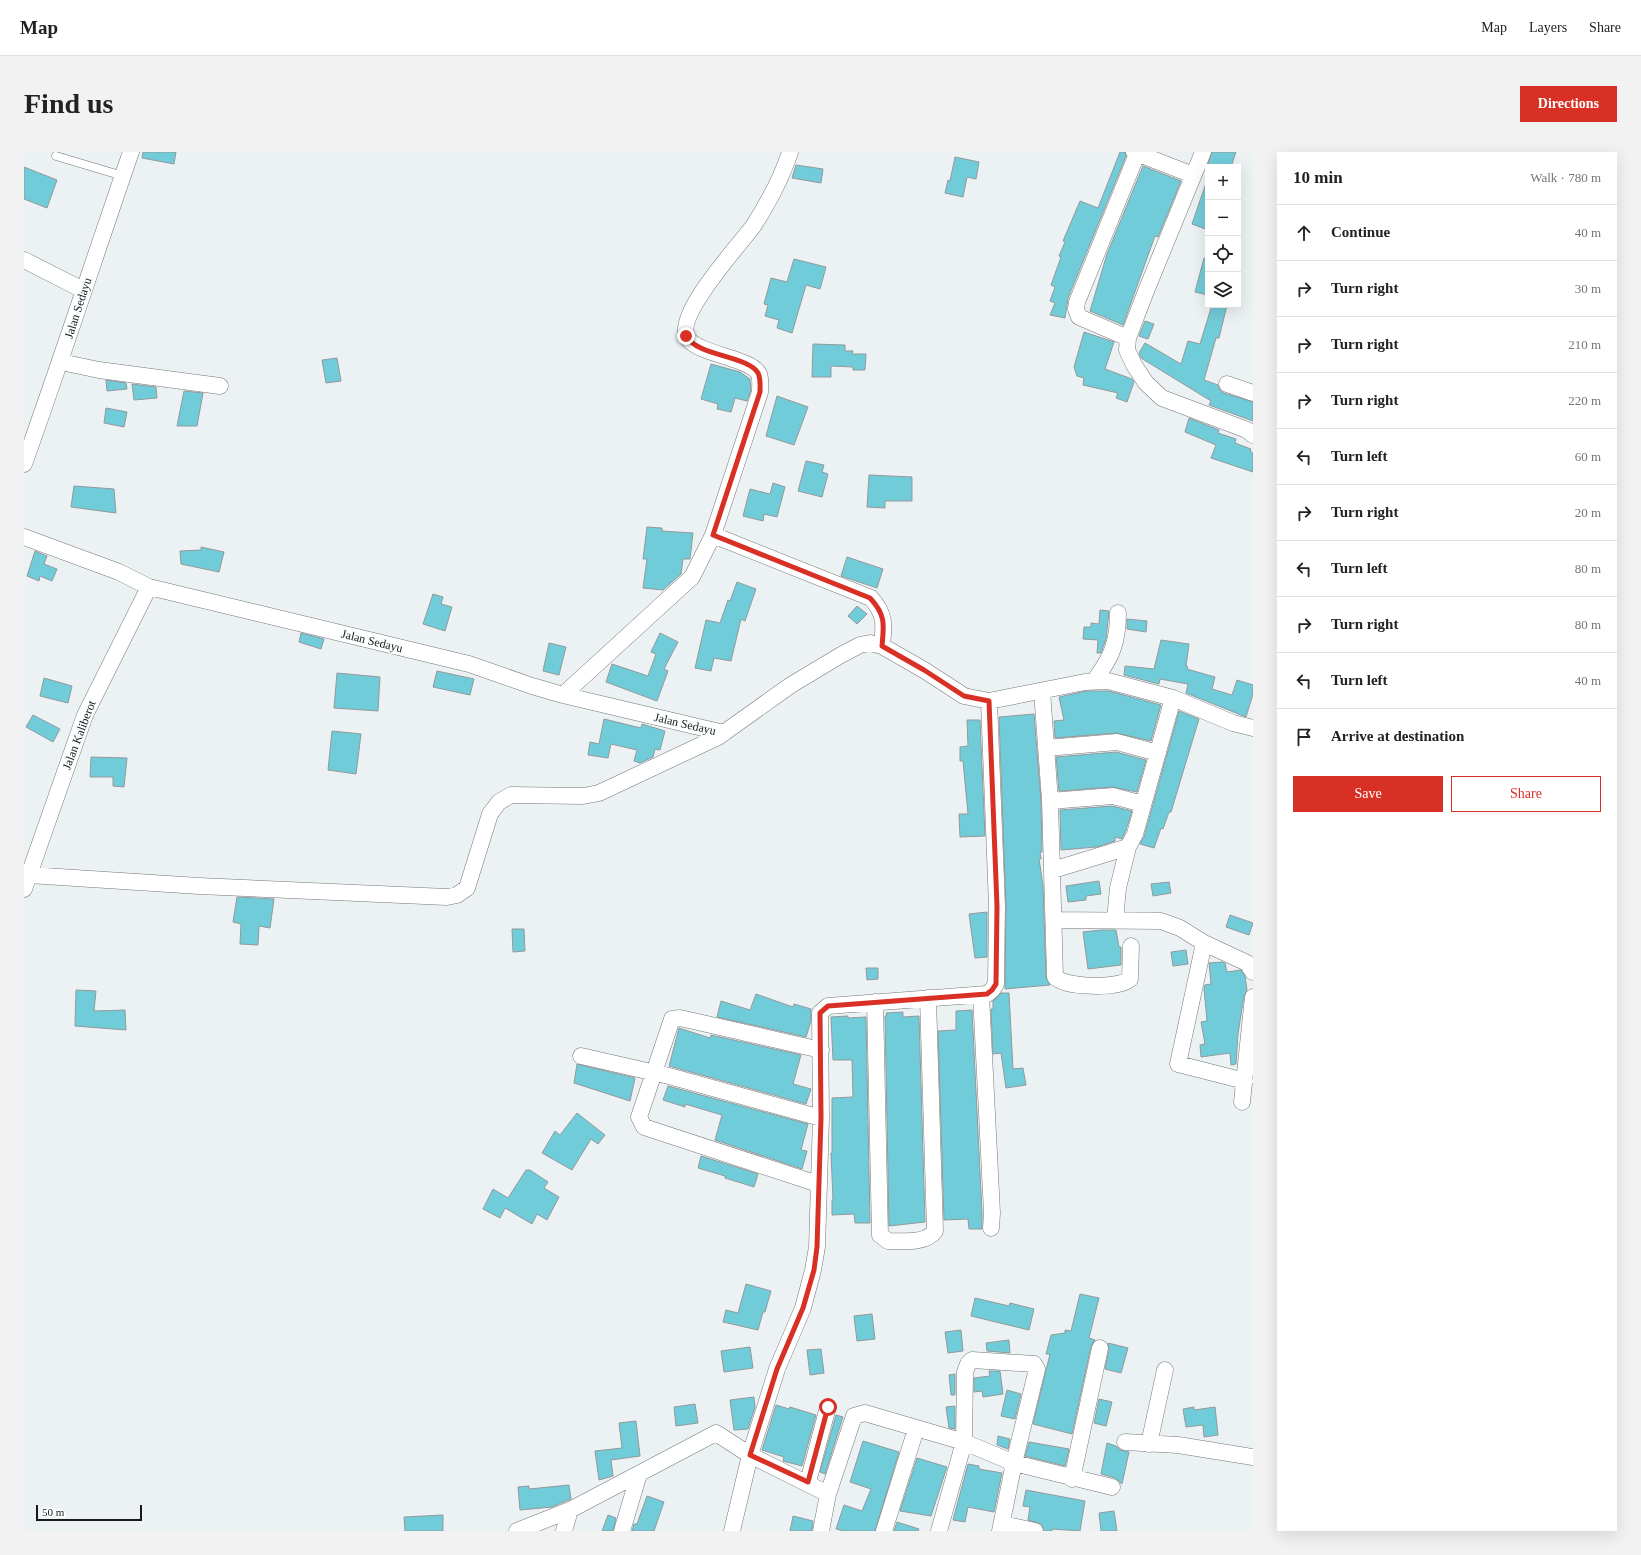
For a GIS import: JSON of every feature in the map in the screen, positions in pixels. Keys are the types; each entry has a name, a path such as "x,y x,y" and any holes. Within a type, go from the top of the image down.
{"street":[{"name":"Jalan Sedayu","path":"24,464 61,362 83,290 131,152"},
{"path":"563,695 692,577 713,535 760,392 760,376 754,367 716,354 689,340 686,336 687,322 695,301 753,226 773,190 790,152"},
{"path":"1203,152 1128,338 1128,354 1146,383 1162,398 1247,430 1253,435"},
{"path":"1128,338 1079,317 1076,309 1077,302 1135,153 1193,175"},
{"path":"24,260 83,290"},
{"path":"61,362 99,370 220,386"},
{"path":"1227,384 1253,394"},
{"path":"713,535 870,598 879,607 884,621 882,646"},
{"name":"Jalan Sedayu","path":"24,537 119,572 149,587 469,664 563,695 724,733"},
{"name":"Jalan Kaliberot","path":"27,882 85,716 149,587"},
{"path":"1094,681 1114,651 1117,640 1118,613"},
{"path":"27,882 198,886 447,897 457,895 467,888 490,814 499,802 511,795 591,796 724,733 792,685 841,654 860,645 870,643 882,646 924,670 964,696 989,701 1094,681 1108,681 1173,698 1233,723 1253,728"},
{"path":"1042,691 1050,801 1055,975 1057,979 1064,984 1110,985 1129,980 1131,946"},
{"path":"1115,920 1118,888 1128,848 1135,834 1173,698"},
{"path":"732,1531 750,1455 777,1369 803,1308 814,1270 817,1247 821,1118 820,1013 823,1008 828,1006 981,995 987,994 996,984 997,906 989,701"},
{"path":"1046,748 1117,742 1158,753"},
{"path":"1050,801 1113,796 1143,804"},
{"path":"1053,870 1128,848"},
{"path":"1054,920 1161,921 1180,928 1204,942 1247,963 1253,972"},
{"path":"1204,942 1178,1064 1245,1081"},
{"path":"981,995 992,1213 991,1228"},
{"path":"1242,1102 1253,997"},
{"path":"875,1002 880,1235 888,1241 897,1241 927,1238 935,1230 928,998"},
{"path":"818,1184 644,1127 639,1117 668,1027 672,1020 680,1018 821,1050"},
{"path":"581,1056 653,1072 821,1118"},
{"path":"1072,1479 1100,1348"},
{"path":"939,1531 964,1442 965,1372 968,1364 972,1360 1034,1364 1038,1369 1038,1374 1014,1463 1001,1528 1035,1531"},
{"path":"1149,1444 1165,1370"},
{"path":"808,1482 828,1407"},
{"path":"821,1531 828,1494 854,1416 865,1413 964,1442 1014,1463 1072,1479 1112,1487"},
{"path":"884,1531 916,1429"},
{"path":"517,1531 570,1510 716,1433 750,1455 808,1482 828,1494"},
{"path":"1125,1442 1178,1445 1253,1457"},
{"path":"622,1531 638,1474"},
{"path":"564,1531 570,1510"}],"lane":[{"path":"56,156 123,176"}],"building":[{"path":"143,152 176,152 174,164 142,158"},
{"path":"1120,152 1125,152 1126,156 1068,298 1065,318 1050,315 1055,303 1050,301 1055,287 1051,285 1061,257 1059,256 1065,242 1063,241 1080,201 1098,208"},
{"path":"1212,152 1236,152 1232,164 1208,164"},
{"path":"955,157 979,162 976,179 967,177 963,197 945,193 948,180 950,181"},
{"path":"796,165 823,169 821,183 792,178"},
{"path":"1143,166 1181,181 1158,237 1155,236 1123,325 1090,311 1107,254"},
{"path":"24,167 57,180 47,208 24,199"},
{"path":"1205,186 1205,229 1192,224"},
{"path":"1204,258 1205,258 1205,294 1195,292"},
{"path":"794,259 826,267 820,289 806,285 792,333 777,328 779,320 765,316 768,305 764,304 771,278 787,282"},
{"path":"1211,308 1226,308 1219,338 1216,338 1204,380 1218,385 1220,390 1224,393 1253,402 1253,421 1209,405 1211,401 1141,358 1139,353 1145,343 1181,364 1188,341 1200,344"},
{"path":"1145,321 1154,324 1148,339 1139,336"},
{"path":"1084,332 1114,342 1105,369 1132,379 1134,382 1127,402 1116,398 1118,393 1083,385 1084,378 1077,376 1074,367"},
{"path":"813,344 845,345 845,351 853,351 852,354 866,354 865,370 853,370 853,367 831,366 831,377 812,377"},
{"path":"337,358 341,381 326,383 322,360"},
{"path":"711,364 740,372 750,379 751,390 747,401 735,398 731,412 717,409 718,404 701,399"},
{"path":"106,380 126,383 127,389 107,391"},
{"path":"132,384 156,387 157,398 134,400"},
{"path":"184,391 203,393 197,426 177,426"},
{"path":"777,396 808,407 794,445 766,436"},
{"path":"106,408 127,412 124,427 104,423"},
{"path":"1189,418 1219,430 1218,433 1236,439 1235,443 1251,449 1250,451 1253,453 1253,472 1211,458 1216,445 1185,432"},
{"path":"806,461 824,465 822,472 828,474 822,497 798,491"},
{"path":"869,475 912,477 912,501 885,501 885,508 867,507"},
{"path":"773,483 785,487 777,517 764,514 763,521 743,516 750,489 770,494"},
{"path":"74,486 114,489 116,513 71,507"},
{"path":"647,527 662,528 662,531 693,533 690,559 683,559 681,574 663,590 643,588 647,559 643,559"},
{"path":"201,547 224,552 219,572 181,564 180,551 201,550"},
{"path":"35,551 47,556 44,564 57,569 52,581 40,576 39,581 27,576"},
{"path":"847,557 883,569 877,588 841,576"},
{"path":"737,582 756,589 745,621 741,619 731,661 714,658 711,671 695,668 706,620 720,623 728,600 730,601"},
{"path":"433,594 443,597 441,604 452,607 445,631 423,624"},
{"path":"857,606 867,614 857,624 848,616"},
{"path":"1100,610 1109,611 1106,639 1101,653 1097,653 1098,640 1083,639 1084,627 1091,627 1091,623 1099,624"},
{"path":"1127,619 1147,621 1146,632 1127,629"},
{"path":"301,633 324,639 321,649 299,642"},
{"path":"660,633 678,642 664,669 668,671 657,701 606,682 612,664 648,676 656,654 651,652"},
{"path":"1161,640 1189,644 1186,666 1188,667 1187,669 1215,677 1212,689 1232,695 1237,680 1253,685 1253,694 1246,717 1186,693 1188,684 1160,679 1159,684 1124,675 1125,666 1154,669"},
{"path":"549,643 566,647 559,675 543,671"},
{"path":"437,671 474,679 470,695 433,687"},
{"path":"337,673 380,677 378,711 334,708"},
{"path":"44,678 72,686 68,703 40,696"},
{"path":"1086,691 1109,691 1161,705 1151,741 1116,733 1055,738 1054,721 1064,720 1059,697"},
{"path":"1179,711 1199,719 1171,812 1169,812 1163,829 1161,828 1154,848 1140,844 1144,837"},
{"path":"1034,714 1041,801 1042,852 1040,852 1041,859 1039,859 1043,885 1046,977 1050,985 1005,989 1006,906 999,717"},
{"path":"33,715 60,729 53,742 26,727"},
{"path":"604,719 641,728 642,724 665,731 660,750 655,749 653,757 640,763 634,761 637,750 611,744 608,758 588,755 590,742 599,744"},
{"path":"967,720 980,720 985,836 960,837 959,814 968,814 963,761 960,761 960,747 968,746"},
{"path":"332,731 361,734 356,774 328,770"},
{"path":"1116,752 1146,760 1137,792 1112,787 1059,791 1056,757"},
{"path":"91,757 127,758 124,787 113,786 113,777 90,777"},
{"path":"1112,806 1132,811 1122,839 1115,837 1115,841 1097,847 1061,850 1060,810"},
{"path":"1099,881 1101,894 1086,896 1086,900 1068,902 1066,886"},
{"path":"1169,882 1171,893 1153,896 1151,884"},
{"path":"237,897 274,899 270,928 259,926 258,945 240,944 241,924 233,922"},
{"path":"987,912 987,957 975,958 969,914"},
{"path":"1230,915 1253,923 1249,935 1226,927"},
{"path":"512,929 524,929 525,951 513,952"},
{"path":"1116,930 1119,947 1121,947 1121,965 1088,969 1083,932"},
{"path":"1186,950 1188,964 1173,966 1171,952"},
{"path":"1209,963 1225,963 1227,972 1241,970 1245,976 1247,990 1244,996 1238,1034 1236,1064 1231,1065 1230,1053 1201,1057 1200,1045 1205,1044 1201,1022 1207,1021 1204,988 1205,985 1211,984"},
{"path":"866,968 878,968 878,979 867,980"},
{"path":"76,990 96,991 94,1011 125,1010 126,1030 75,1026"},
{"path":"1001,993 1009,993 1013,1069 1023,1068 1026,1085 1006,1088 1001,1053 993,1054 991,1009 993,1009 993,1001"},
{"path":"756,994 793,1007 794,1004 811,1009 811,1021 806,1037 717,1017 721,1001 750,1010"},
{"path":"972,1010 982,1229 969,1229 968,1219 944,1220 938,1031 956,1030 956,1011"},
{"path":"903,1012 903,1017 919,1016 925,1222 889,1226 885,1016 887,1016 886,1013"},
{"path":"848,1016 848,1018 866,1017 870,1223 855,1223 854,1214 832,1215 832,1098 853,1097 852,1060 833,1060 831,1017"},
{"path":"679,1028 710,1038 711,1035 801,1055 793,1084 811,1089 806,1104 669,1066"},
{"path":"577,1064 635,1078 630,1101 574,1083"},
{"path":"668,1086 808,1124 801,1150 807,1151 802,1169 715,1140 722,1115 685,1104 685,1107 663,1100"},
{"path":"577,1113 605,1135 598,1144 591,1139 572,1170 542,1153 555,1131 560,1135"},
{"path":"701,1156 758,1174 754,1187 698,1168"},
{"path":"526,1170 530,1170 548,1182 544,1188 559,1197 547,1220 537,1214 532,1224 505,1208 500,1218 483,1209 493,1189 508,1198"},
{"path":"746,1284 771,1291 758,1330 723,1322 726,1310 738,1313"},
{"path":"1080,1294 1099,1298 1089,1338 1095,1340 1091,1346 1072,1434 1033,1424 1050,1354 1046,1354 1051,1335 1065,1333 1065,1330 1071,1331"},
{"path":"975,1298 1009,1306 1010,1303 1034,1309 1029,1330 971,1316"},
{"path":"872,1314 875,1339 857,1341 854,1316"},
{"path":"961,1330 963,1351 948,1353 945,1332"},
{"path":"1009,1340 1010,1353 987,1351 986,1343"},
{"path":"1108,1343 1128,1348 1121,1373 1105,1369 1109,1350"},
{"path":"750,1347 753,1368 724,1372 721,1351"},
{"path":"821,1349 824,1373 810,1375 807,1350"},
{"path":"989,1371 1000,1371 1003,1394 983,1397 982,1391 974,1392 974,1378 990,1376"},
{"path":"955,1374 955,1395 951,1395 949,1375"},
{"path":"1007,1390 1021,1394 1015,1419 1001,1416"},
{"path":"754,1397 755,1407 748,1429 734,1430 730,1400"},
{"path":"1099,1399 1112,1402 1106,1426 1094,1423"},
{"path":"695,1404 698,1423 676,1426 674,1407"},
{"path":"776,1405 789,1409 790,1407 816,1415 802,1466 783,1461 784,1457 762,1450"},
{"path":"955,1406 955,1429 949,1428 946,1407"},
{"path":"1194,1407 1194,1410 1215,1407 1218,1435 1204,1437 1203,1425 1186,1427 1183,1409"},
{"path":"836,1415 843,1417 825,1474 820,1472"},
{"path":"636,1421 640,1456 611,1460 613,1476 599,1480 595,1451 622,1448 619,1423"},
{"path":"998,1436 1010,1439 1008,1449 997,1445"},
{"path":"863,1441 899,1452 875,1531 844,1531 836,1529 844,1505 862,1511 871,1489 850,1482"},
{"path":"1029,1442 1069,1449 1065,1466 1025,1456"},
{"path":"1107,1443 1116,1446 1120,1450 1129,1452 1122,1484 1115,1478 1101,1474"},
{"path":"917,1458 947,1467 931,1516 900,1511"},
{"path":"968,1464 979,1466 979,1469 1002,1473 994,1512 968,1507 965,1522 953,1520"},
{"path":"569,1485 571,1499 552,1507 520,1510 518,1487 529,1486 529,1489"},
{"path":"1026,1490 1085,1501 1080,1531 1052,1529 1052,1531 1044,1531 1041,1524 1028,1520 1030,1507 1023,1506"},
{"path":"647,1496 664,1502 654,1531 632,1531 634,1524 637,1524"},
{"path":"1114,1511 1117,1531 1101,1531 1099,1513"},
{"path":"443,1515 443,1531 405,1531 404,1517"},
{"path":"608,1515 616,1518 613,1531 602,1531"},
{"path":"793,1516 813,1521 812,1531 790,1531"},
{"path":"897,1522 919,1529 918,1531 894,1531"}],"route":[{"path":"686,336 689,340 700,347 754,367 760,376 760,392 713,535 861,593 870,598 879,607 884,621 882,646 924,670 964,696 989,701 997,906 996,984 987,994 828,1006 823,1008 820,1013 821,1118 817,1247 814,1270 803,1308 777,1369 750,1455 808,1482 828,1407"}]}
